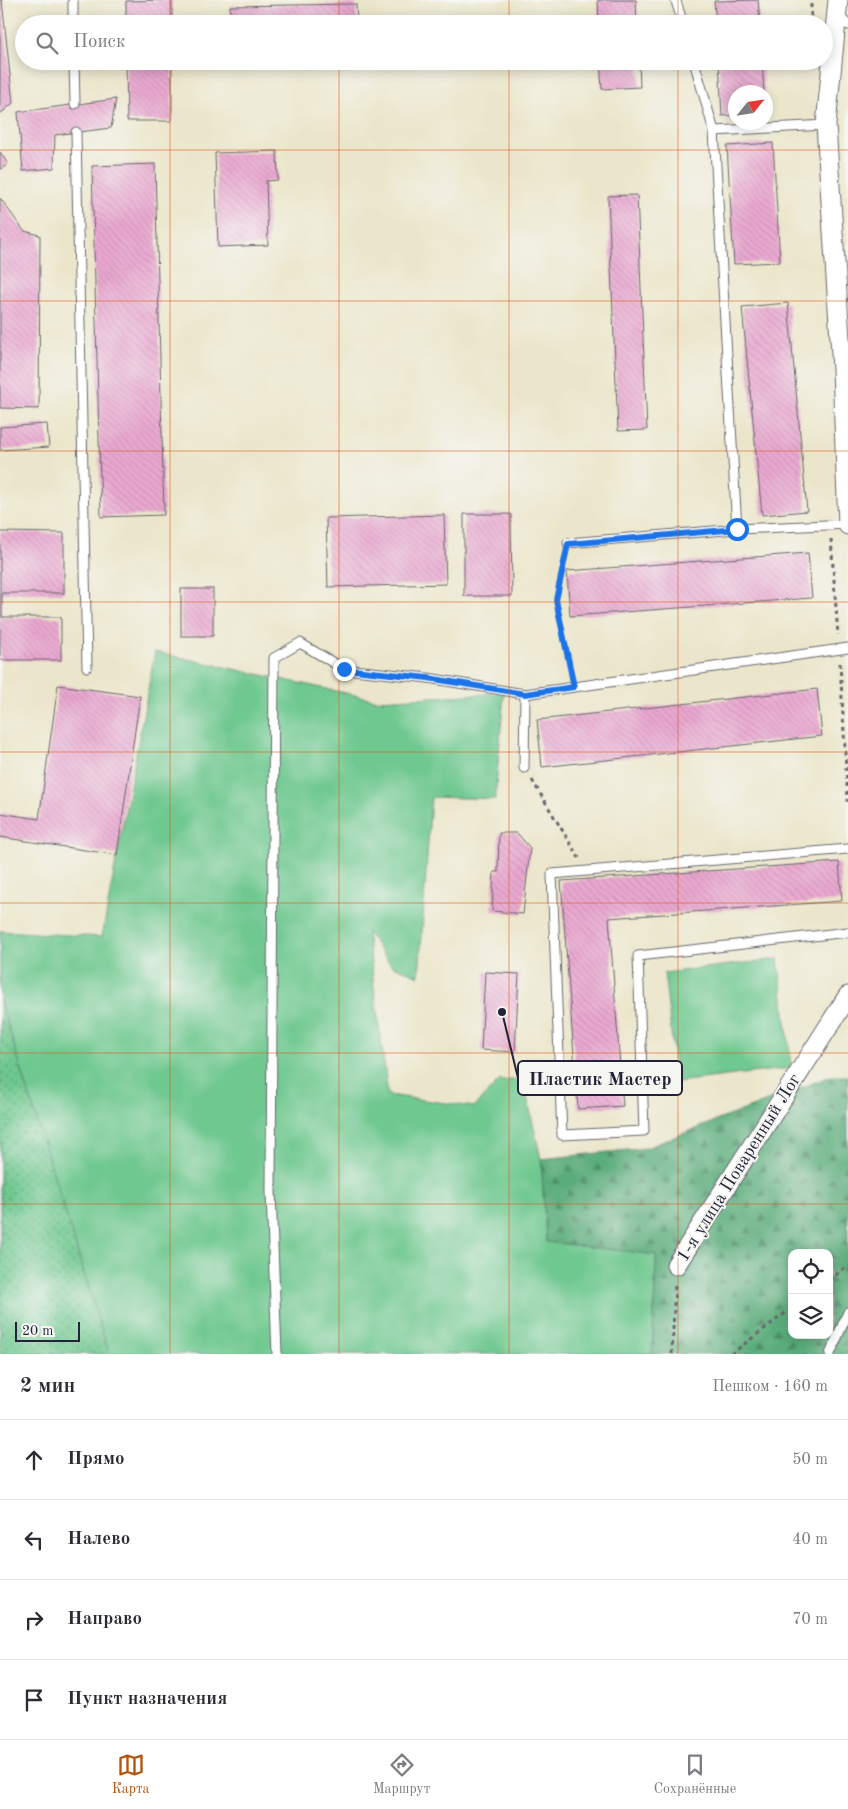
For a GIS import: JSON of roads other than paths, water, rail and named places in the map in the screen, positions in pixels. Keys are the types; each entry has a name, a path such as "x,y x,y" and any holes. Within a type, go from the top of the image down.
{"street":[{"path":"841,13 826,125 845,369 848,524"},
{"name":"1-я улица Поваренный Лог","path":"676,1265 848,996"}],"lane":[{"path":"73,0 73,15"},
{"path":"676,1 680,15"},
{"path":"74,70 74,104"},
{"path":"697,70 714,131 737,529"},
{"path":"714,131 826,125"},
{"path":"76,132 87,667"},
{"path":"568,544 737,529 848,524"},
{"path":"277,1354 271,1192 274,658 300,644 344,669 428,678 525,694 848,648"},
{"path":"524,768 525,694"},
{"path":"848,849 552,874 562,1135 644,1132 638,956 848,932"},
{"path":"830,1354 848,1312"}],"place":[{"name":"Пластик Мастер","path":"502,1012"}]}
